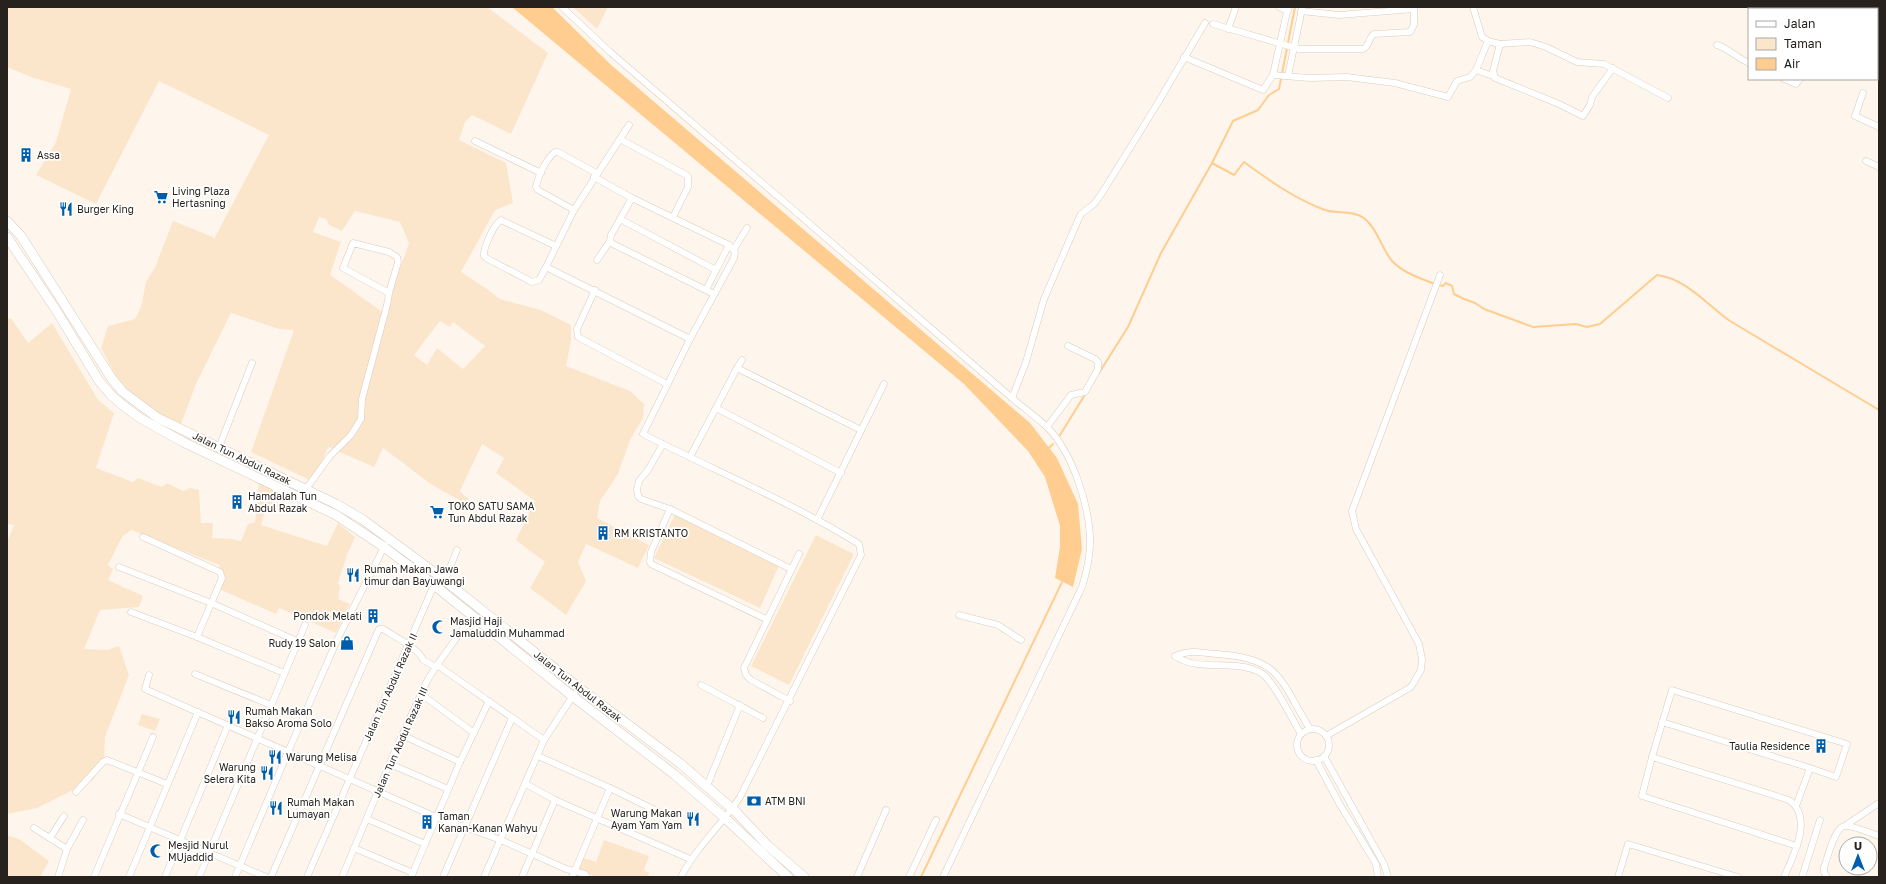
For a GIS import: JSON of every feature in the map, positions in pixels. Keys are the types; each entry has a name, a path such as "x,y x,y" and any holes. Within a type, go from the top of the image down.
{"main road":[{"name":"Jalan Tun Abdul Razak","path":"7,221 21,236 112,379 123,392 158,418 346,509 434,585 572,696 675,775 788,877"},
{"name":"Jalan Tun Abdul Razak","path":"7,237 56,310 99,381 112,396 125,407 140,418 183,442 336,515 386,543 445,580 578,687 681,764 707,786 767,844 804,877"}],"street":[{"path":"562,7 610,52 821,235 1047,427 1070,462 1085,504 1090,537 1087,570 1082,588 943,877"},
{"path":"1228,29 1236,7"},
{"path":"1184,57 1263,90 1273,75 1288,9 1279,7"},
{"path":"1339,15 1340,7"},
{"path":"1472,7 1482,37 1488,41 1500,44 1518,42 1536,44 1577,62 1604,64 1668,98"},
{"path":"1800,7 1807,8"},
{"path":"1213,24 1293,48 1318,50 1364,49 1374,34 1410,32 1414,24 1414,8 1378,10 1339,15 1302,9 1293,48 1288,76"},
{"path":"1012,398 1026,362 1044,300 1081,214 1094,204 1102,193 1152,113 1204,23"},
{"path":"1273,75 1347,77 1388,82 1448,97 1457,81 1470,77 1476,70 1488,41"},
{"path":"1493,76 1500,44"},
{"path":"1717,44 1722,46 1736,58 1748,64"},
{"path":"1476,70 1559,104 1583,116 1590,105 1592,97 1613,68"},
{"path":"1786,80 1796,84 1799,80"},
{"path":"1863,93 1855,116 1879,127"},
{"path":"556,246 501,220 496,224 484,251 484,256 532,282 539,280 546,267 574,210 628,125"},
{"path":"620,139 688,176 688,187 673,217"},
{"path":"475,141 541,173"},
{"path":"574,210 538,190 537,184 541,173 555,152 632,198 731,247 735,255 734,258 690,338 643,434 817,520 859,544 861,555 790,701 732,809 690,859 681,877"},
{"path":"1866,161 1879,167"},
{"path":"598,260 610,241 611,236 632,198"},
{"path":"620,219 716,270"},
{"path":"706,290 716,270 731,247 747,228"},
{"path":"610,241 714,294"},
{"path":"306,489 330,456 352,435 361,419 362,399 398,262 395,254 353,243 343,268 389,293"},
{"path":"546,267 690,338"},
{"path":"1326,736 1412,687 1421,670 1422,659 1420,644 1356,528 1352,511 1440,275"},
{"path":"595,290 577,328 578,337 667,384"},
{"path":"1047,427 1071,395 1085,392 1098,369 1098,362 1095,358 1068,346"},
{"path":"690,457 742,360"},
{"path":"219,447 252,363"},
{"path":"737,368 861,430"},
{"path":"817,520 884,384"},
{"path":"716,408 841,473"},
{"path":"663,444 648,470 639,481 637,489 638,496 641,499 670,509 791,569"},
{"path":"670,509 651,552 650,558 652,564 766,619"},
{"path":"143,537 220,572 222,578 197,637"},
{"path":"235,877 338,638 386,543"},
{"path":"445,580 457,550"},
{"path":"790,701 751,680 744,672 744,663 799,554"},
{"path":"119,567 211,603 298,641"},
{"name":"Jalan Tun Abdul Razak II","path":"307,877 434,585"},
{"path":"131,612 197,637 284,673"},
{"name":"Jalan Tun Abdul Razak III","path":"344,876 354,848 421,694 436,666 473,615"},
{"path":"959,615 998,626 1021,640"},
{"path":"199,877 304,625"},
{"path":"271,877 379,629 383,629 408,645 422,655 423,660 436,666 489,701 544,740"},
{"path":"1301,734 1270,681 1262,673 1226,665 1183,662 1175,656 1187,651 1243,657 1270,667 1283,681 1310,729"},
{"path":"195,674 271,705"},
{"path":"149,675 144,689 378,792 464,827 501,840 573,874 585,874 587,877"},
{"path":"701,685 763,718"},
{"path":"484,877 544,740 578,687"},
{"path":"1662,722 1836,777 1847,744 1672,690 1662,722 1652,756 1642,796 1797,846"},
{"path":"421,694 474,733"},
{"path":"354,848 412,875 436,816 489,701"},
{"path":"707,786 740,705"},
{"path":"130,877 167,784 198,712"},
{"path":"443,877 512,718"},
{"path":"165,877 179,840 228,725"},
{"path":"1310,729 1320,731 1326,736 1329,744 1328,750 1324,756 1316,760 1306,759 1299,753 1297,743 1301,734 1310,729"},
{"path":"402,735 460,762"},
{"path":"94,877 119,814 153,737"},
{"path":"538,756 610,788 667,816"},
{"path":"1324,756 1384,864 1388,877"},
{"path":"1652,756 1789,800 1796,806"},
{"path":"76,792 105,760 109,760 167,784"},
{"path":"1316,760 1339,803 1376,864 1378,877"},
{"path":"390,764 448,789"},
{"path":"1784,877 1797,846 1800,834 1796,806 1810,768"},
{"path":"526,784 555,800 690,859"},
{"path":"573,874 610,788"},
{"path":"522,877 555,800"},
{"path":"1827,877 1824,872 1824,867 1836,833 1840,828 1846,826 1879,803"},
{"path":"857,877 886,810"},
{"path":"119,814 266,877"},
{"path":"50,838 64,816"},
{"path":"367,819 425,844"},
{"path":"58,877 67,849 83,820"},
{"path":"909,877 936,820"},
{"path":"1802,877 1820,820"},
{"path":"1846,826 1879,836"},
{"path":"34,828 67,849"},
{"path":"1618,877 1628,844 1738,877"}],"green space":[{"path":"7,7 487,7 548,53 511,134 472,115 465,122 459,140 506,163 513,203 495,210 461,272 500,299 541,310 571,325 571,341 566,366 630,391 644,404 643,418 630,440 618,474 600,501 597,518 649,545 638,568 586,544 578,562 586,581 566,615 530,588 545,562 516,540 535,501 496,473 504,458 482,444 460,491 471,502 470,506 432,485 383,448 374,467 328,447 314,482 251,452 294,330 279,329 231,313 196,384 181,424 143,405 119,382 101,348 108,326 135,319 141,307 146,282 155,267 173,221 213,237 214,239 269,135 159,81 96,204 36,175 56,142 71,89 31,77 7,67","holes":["355,211 400,222 409,243 384,313 330,275 341,242 313,232 319,217 326,219 329,225 342,231","440,321 450,327 453,322 485,346 463,369 437,348 427,365 414,355"]},
{"path":"573,7 608,7 597,29"},
{"path":"11,318 28,343 52,323 98,400 114,413 96,468 133,482 138,478 162,487 167,483 183,491 190,488 199,490 201,523 213,523 212,538 241,541 248,524 255,522 259,483 279,494 281,498 266,508 261,525 327,546 338,523 355,537 347,555 338,583 340,586 338,599 350,604 336,633 279,608 276,614 219,589 224,575 219,565 131,530 122,537 108,565 113,569 108,580 143,596 139,607 100,610 84,649 107,650 119,646 129,675 105,737 104,762 93,780 37,808 7,814 7,542 14,525 7,524 7,320"},
{"path":"676,512 780,563 760,608 654,558"},
{"path":"816,535 854,554 789,685 751,666"},
{"path":"142,714 160,719 155,731 138,725"},
{"path":"7,835 19,839 49,861 40,877 7,877"},
{"path":"604,840 649,856 644,870 649,873 648,877 592,877 592,875 576,869 581,857 596,862"}],"water":[{"path":"512,7 552,7 610,64 1030,423 1057,458 1078,504 1082,549 1073,587 1055,578 1060,547 1060,526 1045,477 1028,451 964,384"}],"waterway":[{"path":"1099,373 1128,327 1161,253 1212,163 1233,121 1258,110 1269,95 1279,89 1295,7"},
{"path":"1212,163 1234,175 1244,162 1263,176 1303,201 1325,210 1355,214 1364,218 1369,222 1376,233 1388,256 1402,269 1414,276 1438,285 1443,286 1446,283 1452,286 1454,294 1475,303 1484,309 1533,327 1576,324 1587,327 1600,324 1657,275 1668,277 1687,287 1730,321 1879,410"},
{"path":"1060,435 1086,393"},
{"path":"1049,448 1053,444"},
{"path":"921,877 1062,582"}],"place":[{"name":"Assa","path":"26,155"},
{"name":"Living Plaza Hertasning","path":"161,197"},
{"name":"Burger King","path":"66,209"},
{"name":"Hamdalah Tun Abdul Razak","path":"237,502"},
{"name":"TOKO SATU SAMA Tun Abdul Razak","path":"437,512"},
{"name":"RM KRISTANTO","path":"603,533"},
{"name":"Rumah Makan Jawa timur dan Bayuwangi","path":"353,575"},
{"name":"Pondok Melati","path":"373,616"},
{"name":"Masjid Haji Jamaluddin Muhammad","path":"439,627"},
{"name":"Rudy 19 Salon","path":"347,643"},
{"name":"Rumah Makan Bakso Aroma Solo","path":"234,717"},
{"name":"Taulia Residence","path":"1821,746"},
{"name":"Warung Melisa","path":"275,757"},
{"name":"Warung Selera Kita","path":"267,773"},
{"name":"ATM BNI","path":"754,801"},
{"name":"Rumah Makan Lumayan","path":"276,808"},
{"name":"Warung Makan Ayam Yam Yam","path":"693,819"},
{"name":"Taman Kanan-Kanan Wahyu","path":"427,822"},
{"name":"Mesjid Nurul MUjaddid","path":"157,851"}]}
